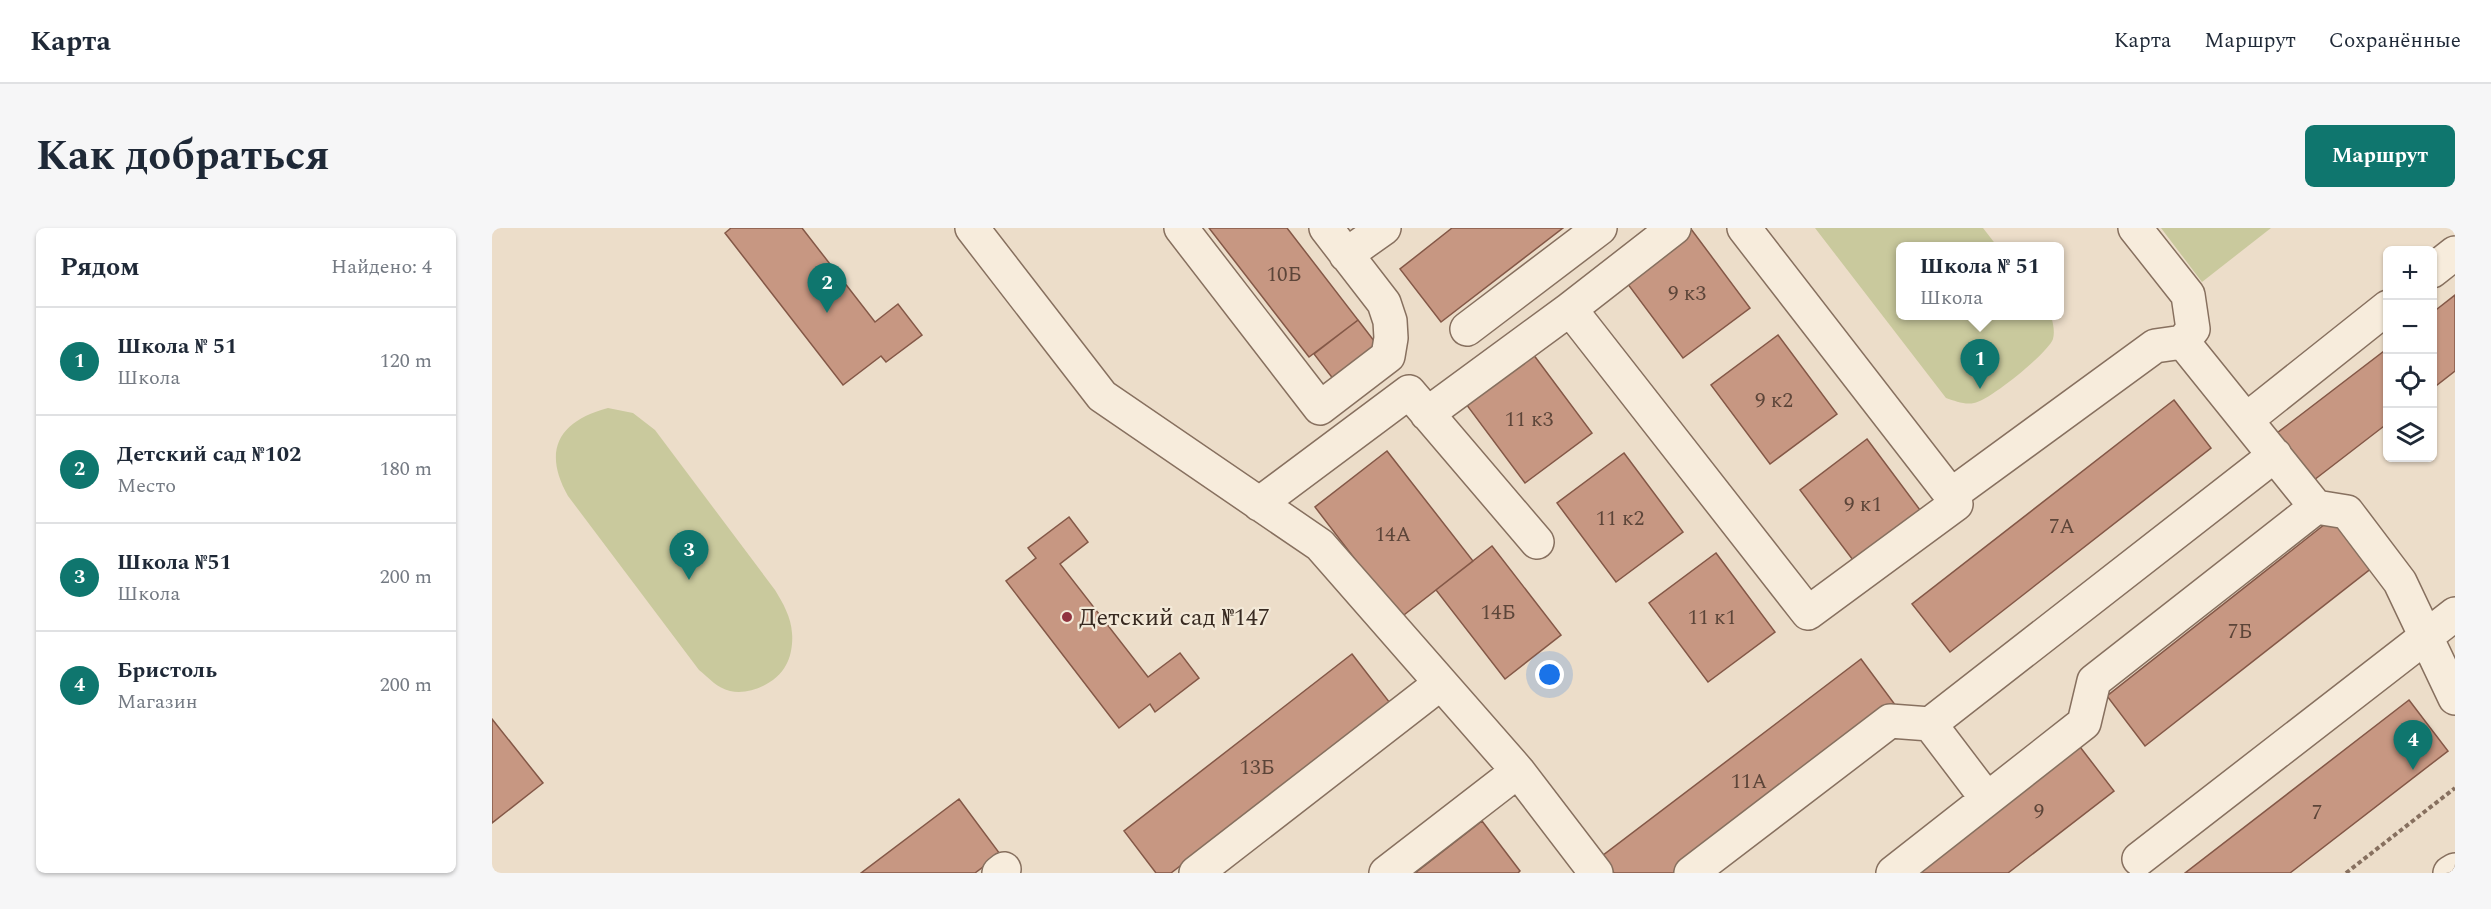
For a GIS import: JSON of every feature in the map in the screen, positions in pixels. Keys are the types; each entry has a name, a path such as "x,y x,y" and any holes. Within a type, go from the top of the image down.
{"street":[{"path":"972,228 1102,396 1320,545 1518,771 1596,873"},
{"path":"1181,228 1320,408 1388,356 1391,338 1390,321 1384,303 1326,228"},
{"path":"1346,255 1384,228"},
{"path":"1467,329 1600,228"},
{"path":"1427,414 1570,309 1674,228"},
{"path":"1570,309 1808,613 1956,504 1744,228"},
{"path":"1951,495 2155,346 2183,342 2193,329 2188,295 2136,228"},
{"path":"2437,268 2455,253"},
{"path":"2246,420 2383,311"},
{"path":"2183,342 2316,507 2347,512 2400,582 2455,698"},
{"path":"1260,504 1409,392 1537,543"},
{"path":"1691,873 1890,722 1930,724 2275,455"},
{"path":"1893,873 2085,723 2094,681 2316,507"},
{"path":"2139,859 2455,614"},
{"path":"1196,873 1441,683"},
{"path":"1930,724 1987,799"},
{"path":"1386,873 1518,771"},
{"path":"2451,873 2455,870"}],"path":[{"path":"2346,873 2455,788"}],"green space":[{"path":"1815,228 1983,228 1994,242 1896,242 1896,320 2052,320 2054,330 2049,346 2004,386 1974,403 1946,398"},
{"path":"2161,228 2271,228 2202,282"},
{"path":"608,408 633,413 655,430 778,595 790,621 792,645 789,658 782,671 762,687 746,692 725,690 699,670 568,496 556,465 556,451 560,440 567,429 577,421"}],"building":[{"path":"731,228 802,228 875,322 898,304 922,335 886,362 881,356 843,385 725,233"},
{"path":"1209,228 1287,228 1358,320 1309,357"},
{"path":"1452,228 1563,228 1441,322 1400,269"},
{"path":"1691,229 1750,308 1683,358 1624,279"},
{"path":"2455,295 2455,371 2437,385 2437,354 2437,309"},
{"path":"1358,320 1378,346 1334,380 1314,354"},
{"path":"1778,335 1837,414 1770,464 1711,385"},
{"path":"2383,352 2383,427 2314,480 2277,433"},
{"path":"1533,354 1592,433 1525,483 1466,404"},
{"path":"2174,400 2211,448 1950,652 1912,604"},
{"path":"1867,439 1926,518 1859,568 1800,490"},
{"path":"1387,451 1473,561 1400,618 1315,507"},
{"path":"1624,453 1683,532 1616,582 1557,503"},
{"name":"Детский сад №147","path":"1069,517 1088,542 1060,564 1148,677 1180,653 1199,678 1155,712 1150,704 1119,728 1006,581 1036,558 1028,548"},
{"path":"2334,517 2373,567 2145,746 2107,696"},
{"path":"1492,546 1561,635 1505,679 1436,590"},
{"path":"1716,553 1775,632 1708,682 1649,603"},
{"path":"1352,654 1390,703 1171,873 1156,873 1124,831"},
{"path":"1861,659 1896,706 1677,873 1614,873 1602,856"},
{"path":"2409,700 2448,751 2290,873 2185,873"},
{"path":"492,719 543,783 492,823"},
{"path":"2077,743 2114,791 2008,873 1908,873"},
{"path":"959,799 1000,854 975,873 861,873"},
{"path":"1482,821 1520,871 1518,873 1415,873"}],"place":[{"name":"Детский сад №102","path":"827,313"},
{"name":"Школа № 51","path":"1980,389"},
{"name":"Школа №51","path":"689,580"},
{"name":"Детский сад №147","path":"1067,617"},
{"name":"Бристоль","path":"2413,770"}]}
